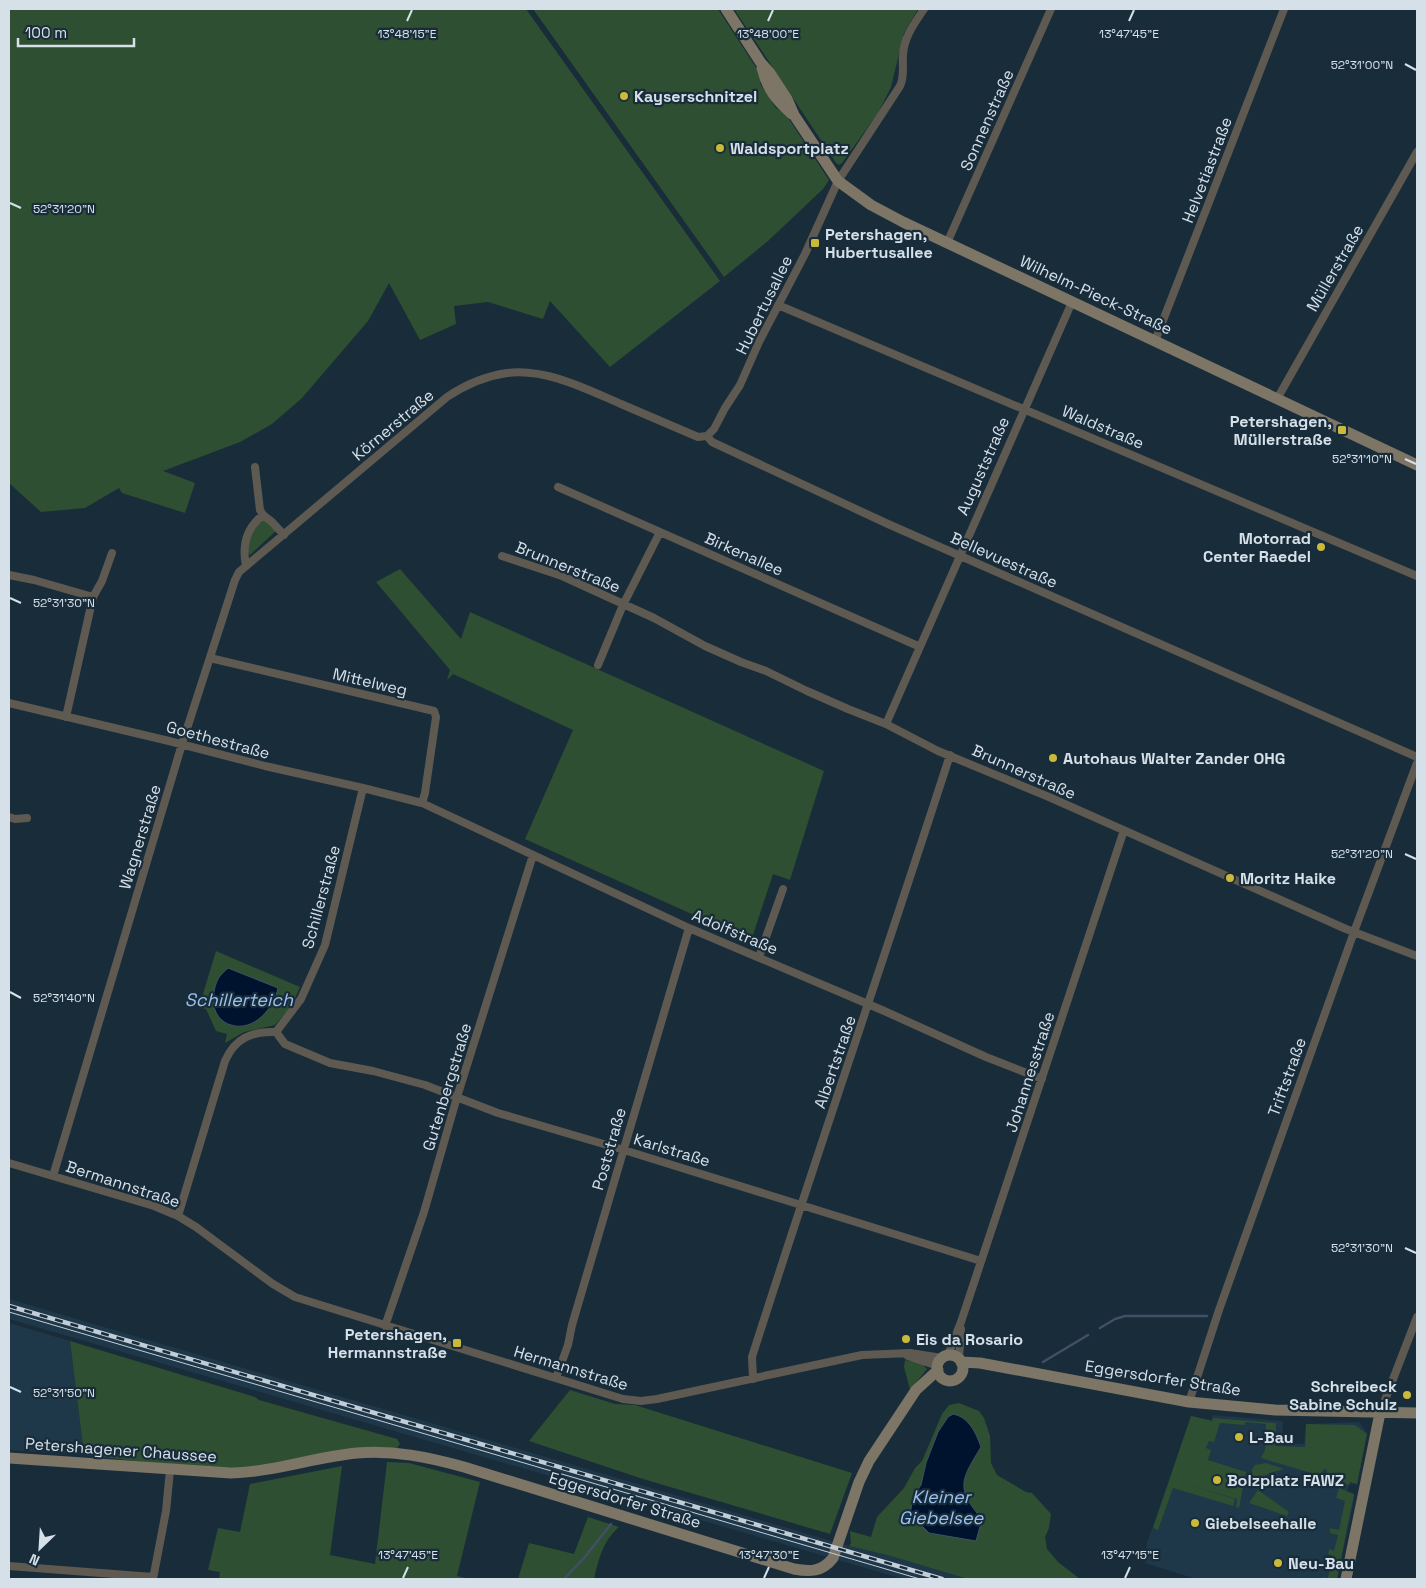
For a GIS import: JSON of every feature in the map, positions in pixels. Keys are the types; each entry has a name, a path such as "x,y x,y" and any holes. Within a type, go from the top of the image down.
{"street":[{"name":"Wilhelm-Pieck-Straße","path":"726,9 787,99 794,115 838,181 855,194 887,214 947,243 1417,465"},
{"name":"Hubertusallee","path":"707,436 714,429 740,385 759,342 805,254 838,181 900,86 904,78 903,54 907,34 924,9"},
{"name":"Sonnenstraße","path":"947,243 1051,9"},
{"name":"Helvetiastraße","path":"1155,341 1284,9"},
{"name":"Müllerstraße","path":"1277,399 1417,152"},
{"name":"Auguststraße","path":"886,724 918,646 1072,302"},
{"name":"Waldstraße","path":"778,305 1417,576"},
{"name":"Körnerstraße","path":"246,566 447,397 462,388 494,376 522,373 552,377 583,388"},
{"name":"Bellevuestraße","path":"583,388 698,437 707,436 712,442 960,555 1417,757"},
{"path":"255,467 259,506 263,515 284,535"},
{"name":"Birkenallee","path":"558,487 918,646"},
{"path":"246,566 244,547 246,539 254,522 263,515"},
{"name":"Brunnerstraße","path":"598,665 623,605 660,532"},
{"path":"66,717 93,597 102,581 112,552"},
{"name":"Brunnerstraße","path":"502,556 562,576 654,618 714,650 766,671 848,710 886,724 938,751 1124,830 1354,932 1417,956"},
{"name":"Wagnerstraße","path":"53,1176 182,744 236,580 246,566"},
{"path":"9,576 34,580 93,597"},
{"name":"Mittelweg","path":"210,658 434,711 436,717 426,793 421,802"},
{"name":"Goethestraße","path":"9,703 421,802"},
{"name":"Albertstraße","path":"753,1379 752,1357 950,755"},
{"name":"Triftstraße","path":"1189,1402 1218,1310 1417,762"},
{"name":"Schillerstraße","path":"276,1032 301,999 325,945 363,788"},
{"name":"Adolfstraße","path":"421,802 690,928 986,1057 1042,1079"},
{"path":"9,817 15,819 27,818"},
{"name":"Johannesstraße","path":"947,1364 1124,830"},
{"name":"Gutenbergstraße","path":"385,1326 424,1212 457,1097 533,855"},
{"path":"759,957 784,889"},
{"name":"Poststraße","path":"556,1378 568,1345 572,1325 690,928"},
{"path":"178,1216 228,1052 236,1043 248,1036 276,1032"},
{"name":"Karlstraße","path":"276,1032 285,1044 330,1062 425,1085 498,1113 801,1204 981,1261"},
{"name":"Bermannstraße","path":"9,1163 154,1206 178,1216 196,1227 273,1284 295,1297"},
{"name":"Hermannstraße","path":"295,1297 623,1399 642,1401 862,1356 888,1353 920,1354 947,1364"},
{"path":"1346,1579 1380,1413 1417,1318"},
{"name":"Eggersdorfer Straße","path":"231,1473 261,1470 357,1453 392,1452 409,1454 464,1467 794,1570 818,1575 835,1554 859,1482 869,1461 916,1390 947,1364 980,1363 1189,1402 1274,1410 1417,1413"},
{"path":"947,1364 963,1370 961,1375"},
{"name":"Eggersdorfer Straße","path":"947,1364 954,1380 970,1370 995,1367"},
{"name":"Petershagener Chaussee","path":"9,1458 231,1473"},
{"path":"9,1566 153,1578 166,1511 170,1470"}],"shaded area":[{"path":"9,1299 849,1546 968,1579 903,1579 9,1319"},
{"path":"9,1323 70,1341 84,1455 9,1450"},
{"path":"1213,1415 1283,1421 1282,1443 1304,1444 1306,1424 1359,1422 1367,1433 1357,1485 1350,1483 1347,1492 1355,1495 1337,1579 1196,1579 1145,1563 1147,1543 1191,1416 1211,1420"}],"green space":[{"path":"9,9 526,9 720,281 610,367 550,301 543,319 488,302 454,306 456,324 420,340 389,283 368,321 302,398 272,424 240,442 163,471 195,483 185,513 122,493 119,488 85,508 41,512 9,483"},
{"name":"Waldsportplatz","path":"533,9 718,9 757,69 761,85 775,107 787,116 829,180 823,189 768,241 724,277"},
{"path":"734,9 918,9 904,33 891,87 878,113 842,163 839,165 836,163"},
{"path":"258,521 270,522 276,531 250,555 247,551 249,538"},
{"path":"400,569 461,639 470,612 824,771 790,880 773,874 753,935 745,938 525,839 573,730 453,674 447,680 450,670 376,582"},
{"path":"216,951 300,987 291,1007 275,1025 244,1032 225,1043 227,1034 216,1031 206,1009 199,1007"},
{"path":"70,1341 255,1397 259,1400 397,1439 400,1444 397,1448 244,1468 169,1465 84,1455"},
{"path":"905,1360 925,1364 924,1366 927,1369 910,1390 904,1367"},
{"path":"570,1390 615,1404 635,1405 852,1473 830,1534 643,1479 529,1441"},
{"path":"959,1403 979,1411 984,1418 990,1436 991,1463 997,1475 1026,1492 1032,1493 1051,1514 1049,1528 1045,1537 1047,1549 1058,1562 1080,1579 968,1579 849,1546 851,1543 850,1531 871,1537 877,1517 904,1488 915,1468 922,1461 942,1414 949,1405","holes":["938,1432 981,1447 965,1476 964,1484 968,1499 982,1519 976,1541 962,1538 913,1497 921,1485 926,1463"]},
{"path":"1191,1416 1212,1421 1213,1418 1276,1423 1275,1446 1305,1447 1306,1424 1355,1425 1367,1434 1357,1484 1350,1482 1349,1485 1325,1477 1327,1470 1324,1469 1321,1476 1261,1458 1265,1450 1266,1424 1245,1422 1245,1425 1220,1423 1214,1442 1209,1441 1206,1448 1211,1450 1208,1460 1246,1472 1239,1508 1236,1507 1237,1499 1188,1485 1235,1499 1233,1506 1173,1488 1158,1530 1153,1528"},
{"path":"387,1462 409,1463 480,1482 457,1576 470,1579 219,1579 220,1572 208,1570 218,1528 240,1532 250,1484 342,1466 330,1555 375,1564"},
{"path":"1266,1463 1284,1469 1270,1473 1257,1480 1252,1476 1252,1469 1255,1465"},
{"path":"1339,1488 1354,1494 1337,1579 1323,1579 1323,1577 1328,1578 1333,1556 1328,1554 1329,1549 1334,1551 1338,1535 1330,1533 1330,1528 1339,1530 1345,1501 1336,1498"},
{"path":"1258,1490 1289,1512 1287,1516 1249,1503"},
{"path":"588,1517 619,1527 605,1544 594,1579 518,1579 529,1543 574,1554"}],"water":[{"name":"Schillerteich","path":"228,968 278,988 272,1003 262,1017 255,1022 239,1026 231,1025 219,1018 216,1012 213,999 215,986"},
{"name":"Kleiner Giebelsee","path":"953,1414 968,1422 981,1447 965,1476 964,1484 968,1499 982,1519 976,1541 929,1533 910,1514 913,1497 921,1485 926,1463 938,1432 948,1417"}],"waterway":[{"path":"1100,1328 1115,1319 1125,1316 1207,1316"},
{"path":"1043,1362 1088,1335"},
{"path":"564,1579 584,1558 611,1524"}],"tram line":[{"path":"9,1312 920,1579"}],"railway":[{"path":"9,1306 942,1579"}],"place":[{"name":"Kayserschnitzel","path":"624,96"},
{"name":"Waldsportplatz","path":"720,148"},
{"name":"Petershagen, Hubertusallee","path":"815,243"},
{"name":"Petershagen, Müllerstraße","path":"1342,430"},
{"name":"Motorrad Center Raedel","path":"1321,547"},
{"name":"Autohaus Walter Zander OHG","path":"1053,758"},
{"name":"Moritz Haike","path":"1230,878"},
{"name":"Eis da Rosario","path":"906,1339"},
{"name":"Petershagen, Hermannstraße","path":"457,1343"},
{"name":"Schreibeck Sabine Schulz","path":"1407,1395"},
{"name":"L-Bau","path":"1239,1437"},
{"name":"Bolzplatz FAWZ","path":"1217,1480"},
{"name":"Giebelseehalle","path":"1195,1523"},
{"name":"Neu-Bau","path":"1278,1563"}]}
